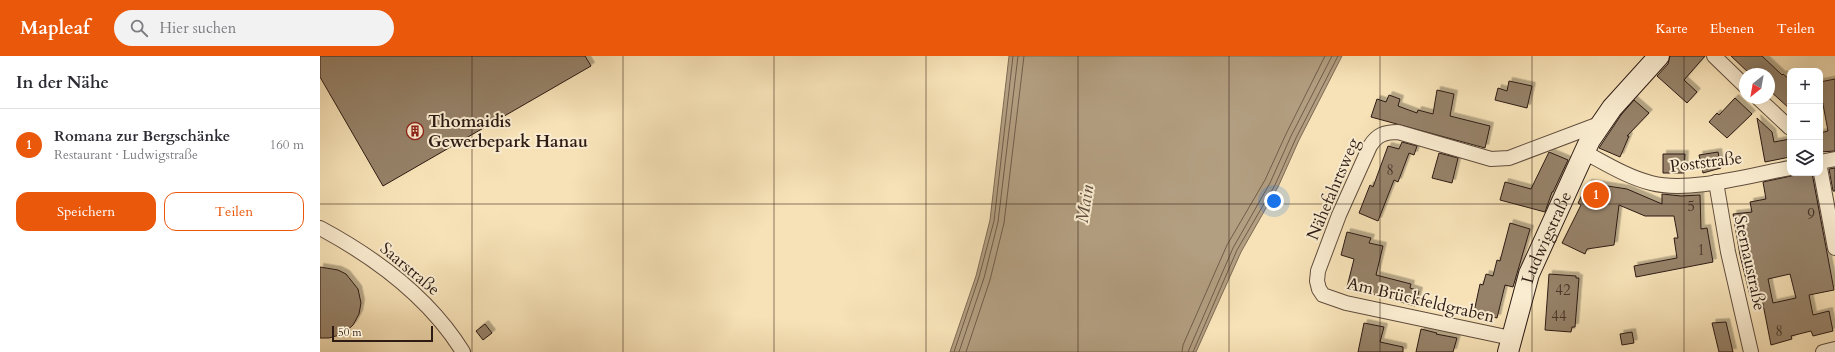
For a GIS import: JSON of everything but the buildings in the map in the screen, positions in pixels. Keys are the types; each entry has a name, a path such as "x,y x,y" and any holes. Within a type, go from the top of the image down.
{"main road":[{"name":"Ludwigstraße","path":"1509,345 1529,274 1584,152 1599,124 1659,56"}],"street":[{"path":"1714,56 1739,80"},
{"path":"1764,104 1787,125"},
{"name":"Nähefahrtsweg","path":"1323,295 1319,289 1317,281 1318,271 1342,208 1370,146 1377,136 1386,132 1398,132 1500,160 1510,158 1599,124"},
{"name":"Poststraße","path":"1584,152 1650,183 1677,186 1716,182 1787,169"},
{"path":"1823,161 1835,159"},
{"path":"1822,176 1835,248"},
{"name":"Sternaustraße","path":"1716,182 1728,252 1750,352"},
{"name":"Saarstraße","path":"320,228 365,254 405,284 434,314 463,352"},
{"name":"Am Brückfeldgraben","path":"1323,295 1346,303 1509,345"},
{"path":"1823,352 1835,349"}],"water":[{"name":"Main","path":"1009,56 1342,56 1299,140 1278,187 1241,252 1196,352 950,352 976,276 990,220"}],"place":[{"name":"Thomaidis Gewerbepark Hanau","path":"415,131"},
{"name":"Romana zur Bergschänke","path":"1596,195"}]}
